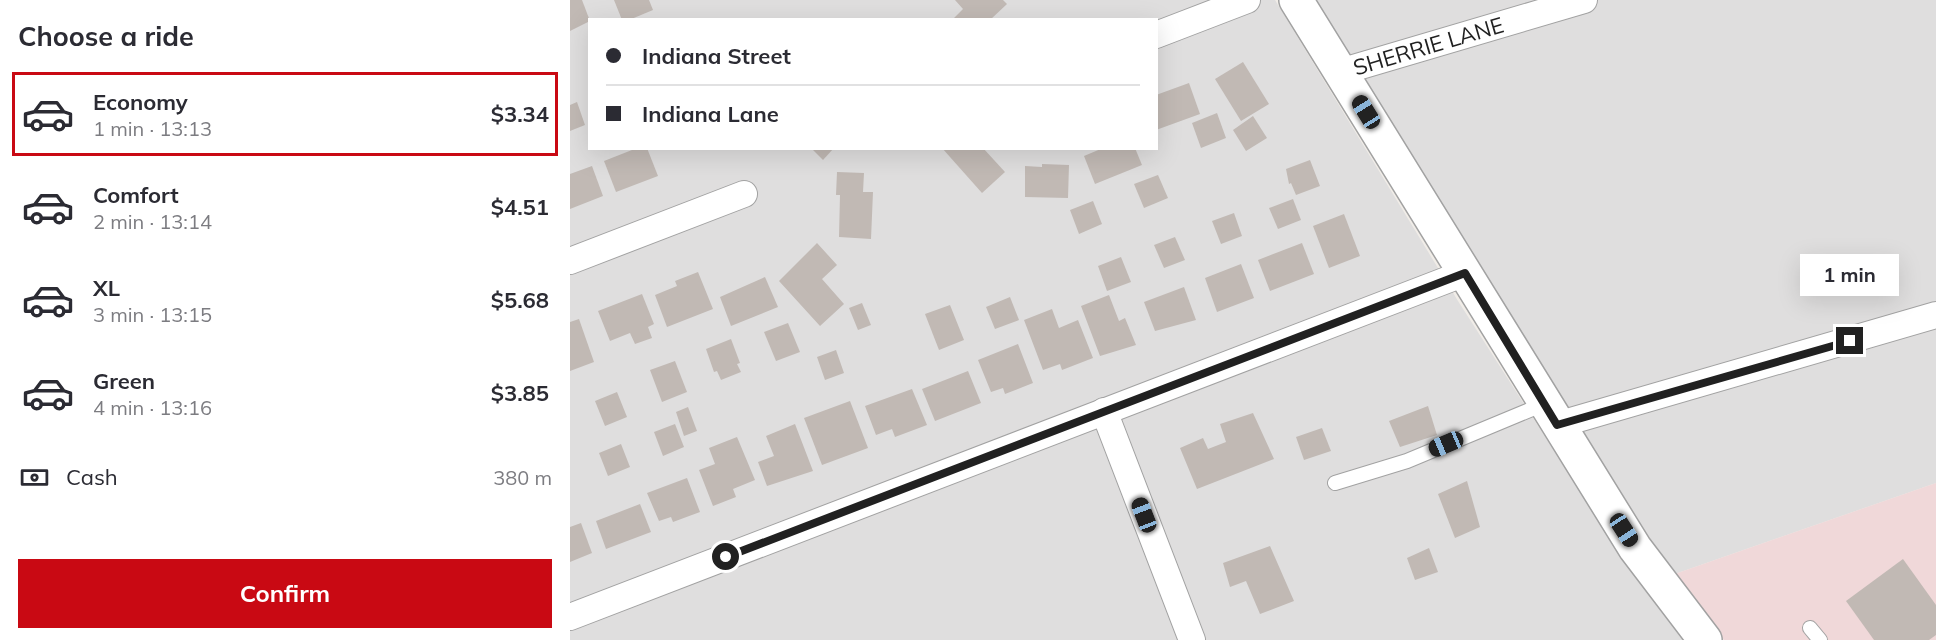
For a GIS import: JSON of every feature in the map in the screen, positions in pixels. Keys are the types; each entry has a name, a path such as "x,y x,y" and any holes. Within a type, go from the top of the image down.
{"street":[{"path":"1158,34 1247,0"},
{"path":"1296,0 1551,415 1646,564 1705,640"},
{"name":"SHERRIE LANE","path":"1341,72 1584,0"},
{"path":"570,261 744,194"},
{"path":"570,617 1465,273"},
{"path":"1551,415 1936,315"},
{"path":"1104,411 1192,640"}],"lane":[{"path":"1335,483 1551,415"},
{"path":"1810,628 1820,640"}],"shaded area":[{"path":"570,0 1275,0 1458,301 1571,477 1683,640 570,640"},
{"path":"1312,0 1936,0 1936,483 1672,575 1645,540"},
{"path":"1936,483 1936,640 1724,640 1672,575"}],"building":[{"path":"570,0 582,0 589,18 588,22 570,31"},
{"path":"614,0 649,0 653,10 634,18 621,18"},
{"path":"955,0 1003,0 1007,4 992,18 954,18 963,9"},
{"path":"1243,62 1269,104 1241,121 1215,79"},
{"path":"1189,83 1200,114 1158,129 1158,94"},
{"path":"577,102 585,125 570,131 570,105"},
{"path":"1217,113 1226,138 1201,148 1192,123"},
{"path":"1253,116 1267,138 1246,151 1233,130"},
{"path":"632,150 648,150 658,176 616,192 604,161"},
{"path":"813,150 832,150 823,160"},
{"path":"944,150 985,150 1005,172 982,193"},
{"path":"1098,150 1136,150 1142,165 1095,184 1084,156"},
{"path":"1310,160 1320,186 1296,195 1291,183 1289,184 1286,169"},
{"path":"1042,164 1069,165 1068,198 1025,197 1025,166 1042,167"},
{"path":"592,166 603,196 570,209 570,174"},
{"path":"837,172 864,173 863,192 873,192 871,239 839,237 840,195 836,195"},
{"path":"1158,175 1168,198 1144,208 1134,184"},
{"path":"1293,199 1301,220 1278,229 1269,208"},
{"path":"1093,201 1102,224 1079,234 1070,210"},
{"path":"1234,213 1242,236 1221,244 1212,221"},
{"path":"1344,214 1360,256 1329,268 1313,226"},
{"path":"1175,237 1185,260 1164,268 1154,245"},
{"path":"817,243 837,265 822,279 844,304 820,326 779,281"},
{"path":"1302,243 1314,274 1270,291 1258,260"},
{"path":"1121,257 1131,282 1107,291 1098,266"},
{"path":"1241,264 1254,298 1217,312 1205,278"},
{"path":"698,272 713,309 667,327 655,295 677,286 675,281"},
{"path":"765,277 778,307 731,326 720,297"},
{"path":"1184,287 1196,320 1155,331 1144,302"},
{"path":"642,294 654,324 648,327 652,338 635,344 630,333 610,341 598,311"},
{"path":"1109,295 1119,321 1125,318 1136,345 1100,356 1081,306"},
{"path":"1010,297 1019,320 995,329 986,307"},
{"path":"862,303 871,325 858,330 849,308"},
{"path":"950,305 964,340 939,350 925,314"},
{"path":"1052,309 1059,328 1078,320 1093,358 1062,370 1060,364 1043,370 1024,320"},
{"path":"579,319 594,362 570,371 570,322"},
{"path":"788,323 800,352 776,361 764,332"},
{"path":"731,339 741,372 721,380 717,371 714,372 706,349"},
{"path":"1018,344 1033,383 1005,394 1003,388 991,392 978,360"},
{"path":"836,350 844,373 825,380 817,357"},
{"path":"675,361 687,392 662,402 650,370"},
{"path":"968,371 981,403 935,421 922,389"},
{"path":"912,389 927,425 895,437 892,429 876,435 865,406"},
{"path":"617,392 627,417 605,426 595,401"},
{"path":"850,401 868,448 822,465 804,418"},
{"path":"1428,406 1437,435 1400,447 1389,421"},
{"path":"688,407 697,431 684,436 676,412"},
{"path":"1253,413 1274,459 1197,489 1180,448 1203,438 1208,449 1226,442 1220,424"},
{"path":"675,424 684,447 663,456 654,432"},
{"path":"795,424 813,471 767,486 758,462 774,456 766,436"},
{"path":"1322,428 1331,451 1304,460 1296,437"},
{"path":"737,437 755,480 733,489 736,497 713,506 699,470 715,464 709,448"},
{"path":"621,444 630,467 608,476 599,453"},
{"path":"687,478 700,512 673,522 671,517 659,521 647,493"},
{"path":"1467,481 1480,527 1455,538 1438,494"},
{"path":"640,504 651,532 606,549 596,521"},
{"path":"581,523 592,553 570,562 570,527"},
{"path":"1270,546 1294,601 1260,614 1246,581 1230,587 1223,563"},
{"path":"1429,548 1438,572 1415,580 1407,558"},
{"path":"1903,559 1936,605 1936,635 1929,640 1874,640 1846,601"}],"route":[{"path":"726,557 1465,273 1557,425 1850,341"}]}
